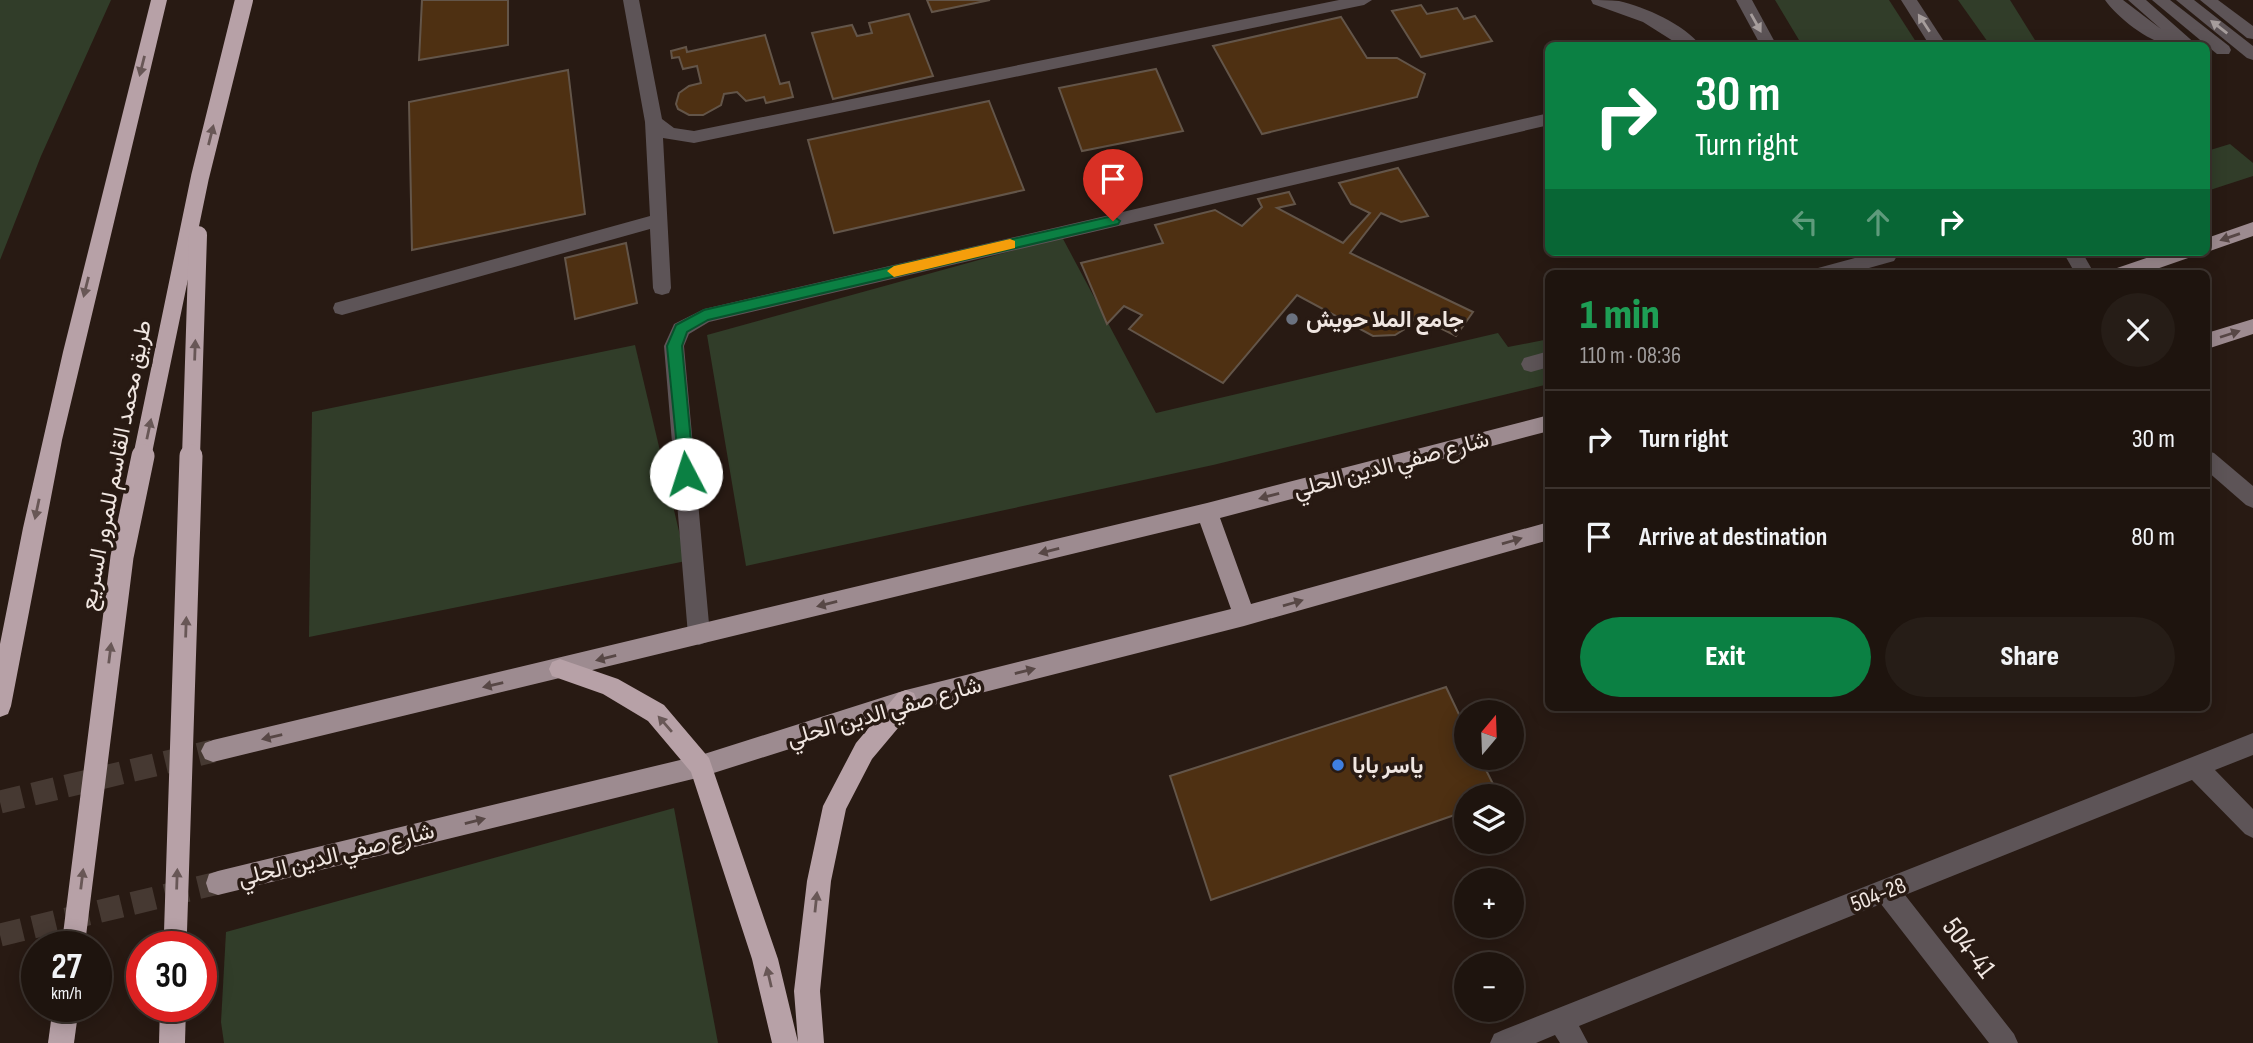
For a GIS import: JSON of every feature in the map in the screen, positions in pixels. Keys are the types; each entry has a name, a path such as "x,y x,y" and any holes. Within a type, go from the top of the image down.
{"highway":[{"path":"0,706 20,590 81,307 159,0"},
{"name":"طريق محمد القاسم للمرور السريع","path":"75,931 122,557 200,177 244,0"},
{"path":"176,931 200,177"},
{"path":"560,669 610,686 656,713 701,766 765,959 785,1043"},
{"path":"811,1043 808,977 819,881 835,806 864,751 906,701"},
{"path":"61,1043 64,1022"},
{"path":"172,1043 173,1022"}],"main road":[{"path":"2210,244 2253,229"},
{"path":"2133,270 2173,256"},
{"path":"2210,340 2253,326"},
{"name":"شارع صفي الدين الحلي","path":"213,751 1207,512 1545,424"},
{"path":"1207,512 1244,616"},
{"name":"شارع صفي الدين الحلي","path":"218,883 701,766 906,701 1244,616 1545,532"}],"street":[{"path":"631,0 654,122 662,288"},
{"path":"654,122 669,134 694,137 1364,0"},
{"path":"1599,0 1653,20 1688,42"},
{"path":"1744,0 1767,42"},
{"path":"1909,0 1936,42"},
{"path":"2113,0 2147,30 2175,42"},
{"path":"2136,0 2186,42"},
{"path":"2160,0 2207,42"},
{"path":"2184,0 2253,54"},
{"path":"2208,0 2253,34"},
{"path":"2230,0 2253,18"},
{"path":"2215,49 2253,54"},
{"path":"699,635 674,346 681,329 704,316 1545,120"},
{"path":"342,308 659,220"},
{"path":"1829,270 1845,259 1870,256"},
{"path":"2210,462 2253,499"},
{"name":"504-28","path":"1503,1043 2253,744"},
{"path":"2196,767 2253,826"},
{"name":"504-41","path":"1886,891 2006,1043"},
{"path":"1560,1020 1575,1043"}],"green space":[{"path":"0,0 111,0 41,156 0,260"},
{"path":"1775,0 1889,0 1916,42 1800,42"},
{"path":"1958,0 2010,0 2036,42 1988,42"},
{"path":"2230,144 2253,163 2253,176 2210,190 2210,150"},
{"path":"1062,237 1156,413 1498,333 1508,347 1545,340 1545,385 1213,465 746,566 707,335"},
{"path":"635,345 686,561 309,637 312,412"},
{"path":"674,808 718,1043 224,1043 221,1022 226,932"}],"building":[{"path":"422,0 508,0 508,45 419,60"},
{"path":"927,0 990,0 932,12"},
{"path":"1421,5 1427,14 1457,8 1464,19 1475,16 1492,41 1421,57 1392,11"},
{"path":"909,14 933,76 833,99 812,33 852,25 857,36 872,33 869,23"},
{"path":"1341,17 1367,58 1397,58 1425,74 1417,97 1262,134 1213,46"},
{"path":"765,35 780,84 789,82 793,97 766,103 764,97 746,101 737,92 724,94 721,105 703,115 689,115 678,109 676,104 679,93 689,86 701,83 697,66 683,69 679,57 672,58 671,51 686,47 687,52"},
{"path":"1156,69 1183,131 1082,151 1059,88"},
{"path":"568,70 585,214 412,250 409,102"},
{"path":"989,101 1024,190 834,233 808,140"},
{"path":"1398,168 1428,216 1401,222 1381,213 1350,253 1473,312 1456,336 1416,316 1408,327 1395,335 1373,336 1297,295 1223,383 1129,329 1142,315 1124,306 1107,324 1081,263 1163,243 1155,225 1215,210 1242,226 1262,207 1258,199 1289,192 1295,204 1277,208 1343,243 1370,213 1351,204 1339,183"},
{"path":"626,243 637,303 575,319 565,258"},
{"path":"1446,687 1454,704 1454,770 1486,770 1493,784 1454,784 1454,815 1211,900 1170,776"}],"tunnel":[{"path":"0,802 213,751"},
{"path":"0,935 218,883"}],"slow traffic":[{"path":"894,271 1010,245"}],"place":[{"name":"جامع الملا حويش","path":"1292,319"},
{"name":"ياسر بابا","path":"1338,765"}],"route":[{"path":"686,474 674,346 681,329 704,316 1113,221"}]}
